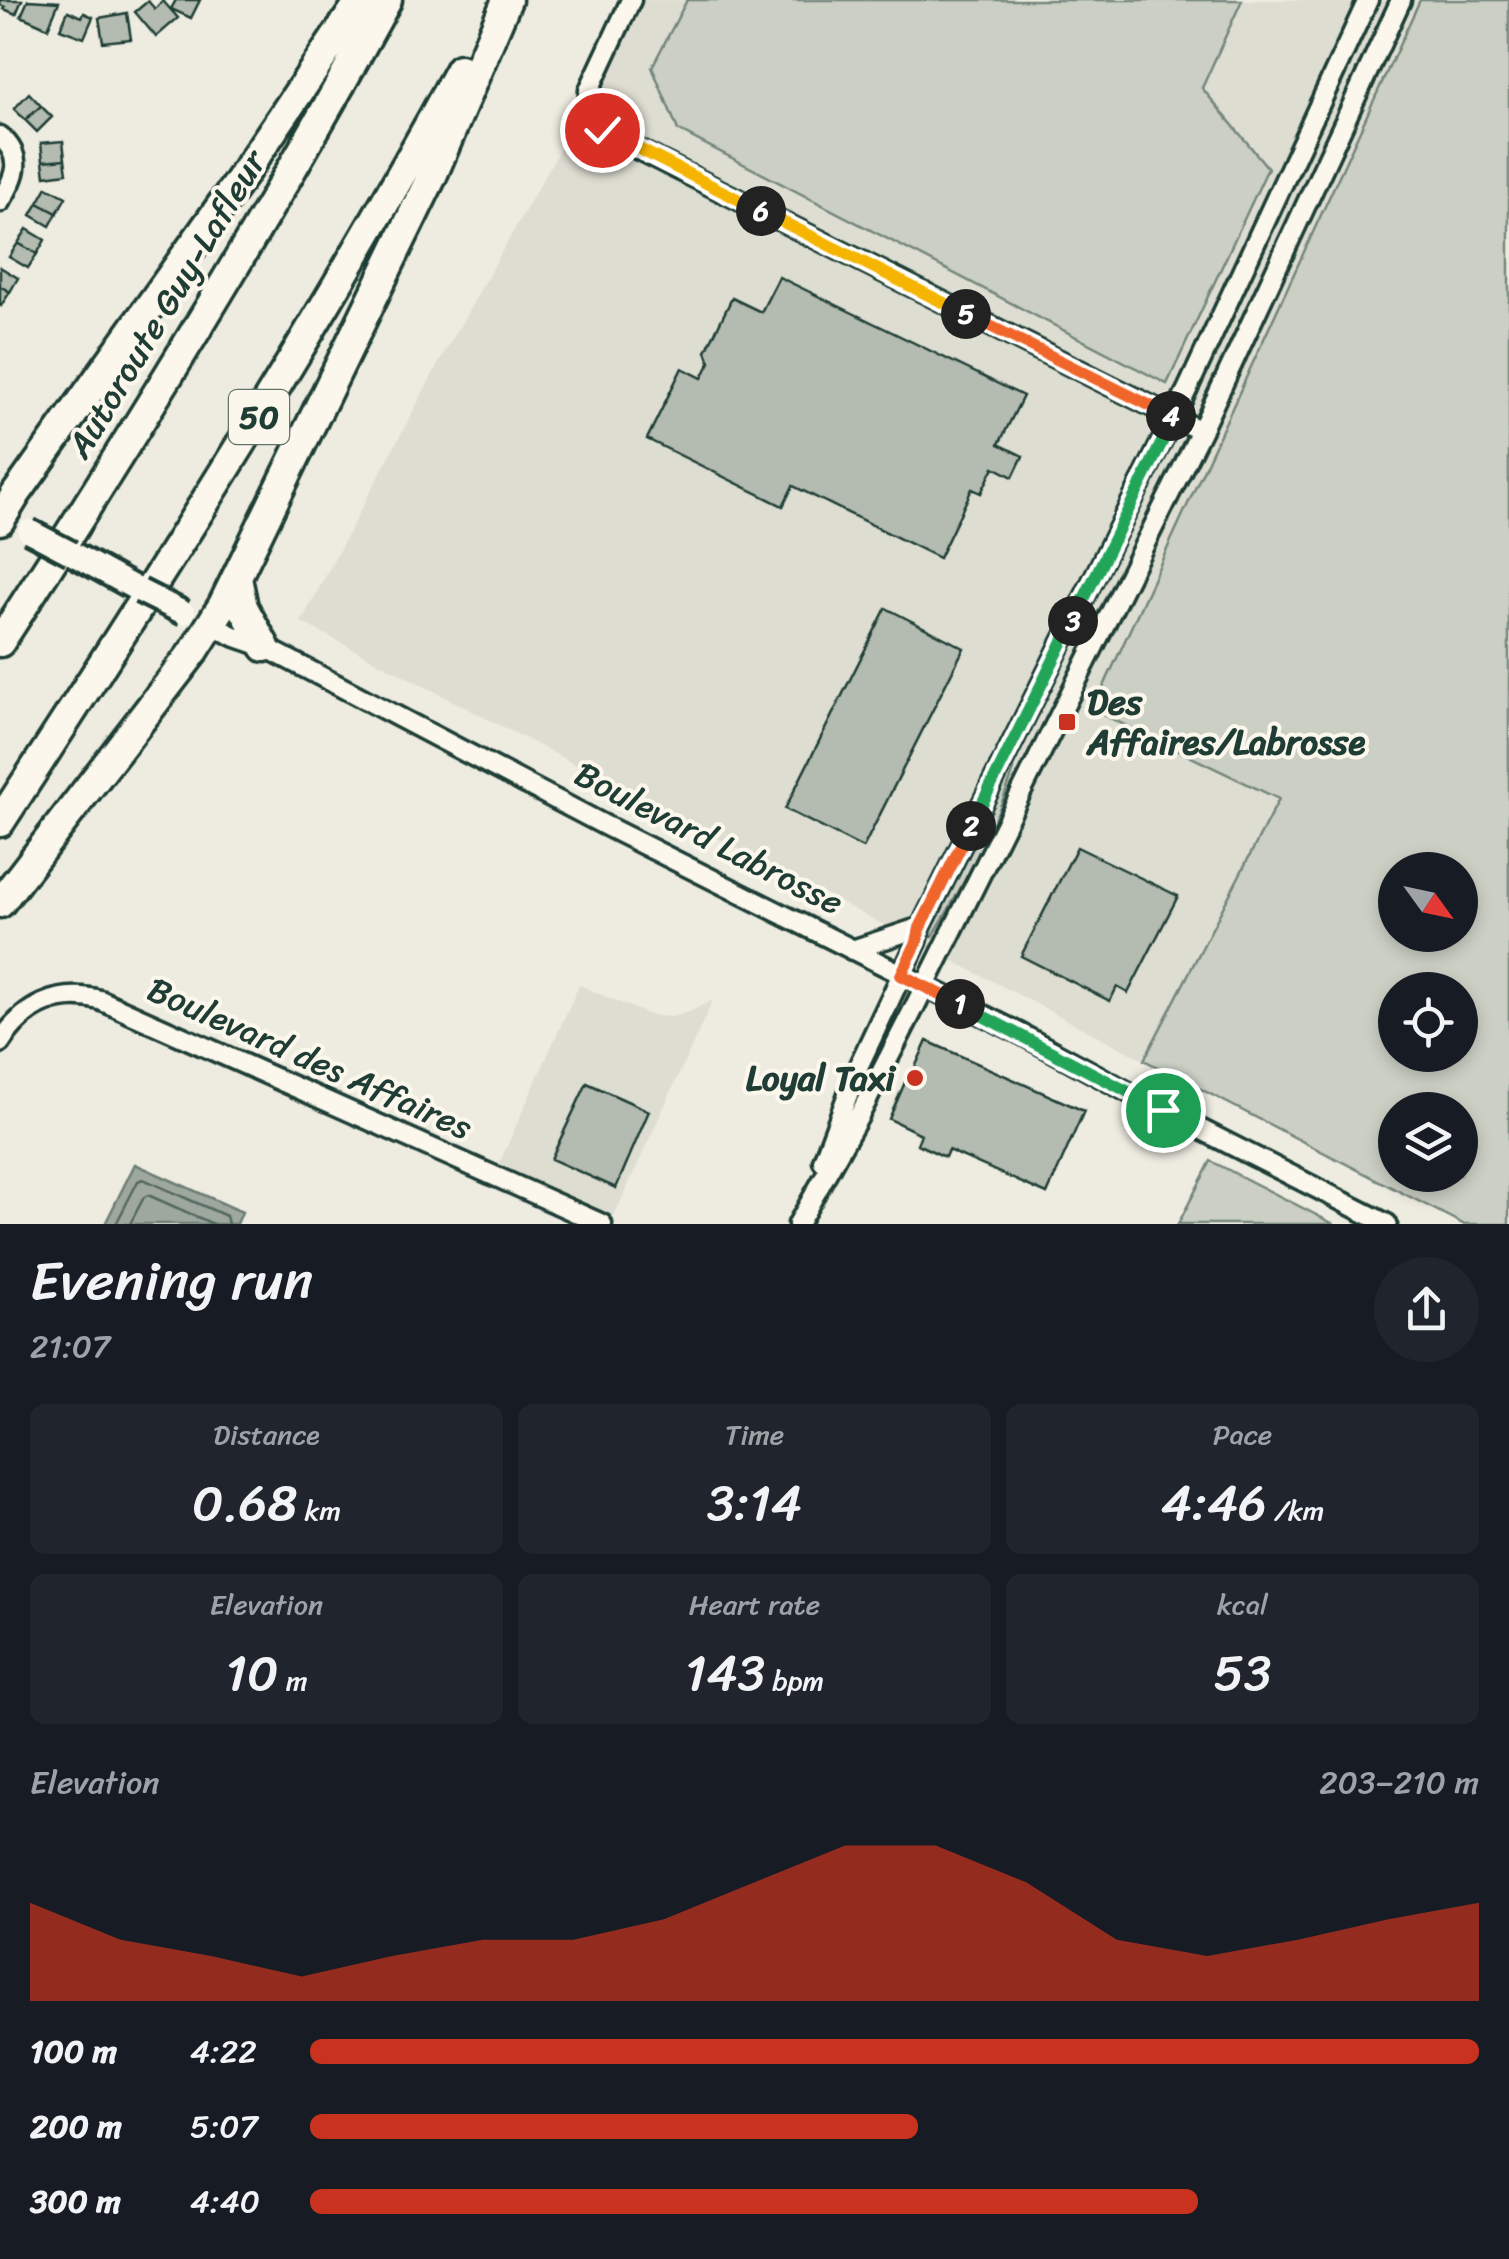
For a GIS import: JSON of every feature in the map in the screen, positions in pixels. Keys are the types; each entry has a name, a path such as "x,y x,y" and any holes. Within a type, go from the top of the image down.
{"highway":[{"path":"0,518 246,171 360,0"},
{"name":"Autoroute Guy-Lafleur","path":"0,642 214,304 387,0"},
{"name":"50","path":"0,822 264,409 498,0"},
{"path":"0,903 211,626 432,176 507,0"},
{"path":"236,578 243,607 265,647"}],"main road":[{"name":"Boulevard Labrosse","path":"0,518 211,626"}],"street":[{"path":"631,0 589,90 592,115 607,134 1201,431"},
{"path":"802,1216 850,1086 920,928 1174,418 1368,0"},
{"path":"802,1216 859,1116 1201,431 1401,0"},
{"path":"0,136 11,148 16,166 0,202"},
{"name":"Boulevard Labrosse","path":"211,626 265,647 1387,1224"},
{"path":"852,950 920,928"},
{"name":"Boulevard des Affaires","path":"0,1042 16,1021 44,1002 68,996 100,1000 602,1224"}],"shaded area":[{"path":"644,0 1420,0 1093,709 1279,799 1144,1060 301,622 435,370"},
{"path":"687,0 1242,0 1202,88 1268,168 1167,384 678,130 652,67"},
{"path":"1420,0 1509,0 1509,1224 1463,1224 1401,1192 1478,1192 1478,1092 1378,1092 1378,1180 1144,1060 1279,799 1093,710"},
{"path":"1011,769 1014,770 988,834 933,936 929,934"},
{"path":"579,985 649,1015 671,1017 713,1000 614,1216 499,1164"},
{"path":"1211,1161 1334,1224 1178,1224"}],"water":[{"path":"135,1164 242,1212 237,1224 105,1224"}],"building":[{"path":"0,0 22,0 16,14 4,9"},
{"path":"28,0 59,2 48,28 21,16"},
{"path":"176,0 200,0 191,18 171,9"},
{"path":"148,1 155,9 163,1 178,18 156,37 135,12"},
{"path":"68,11 93,17 84,38 60,29"},
{"path":"127,13 131,39 103,42 99,18"},
{"path":"29,93 41,106 25,120 14,109"},
{"path":"41,106 52,117 37,132 25,120"},
{"path":"63,141 65,159 43,161 41,143"},
{"path":"65,159 67,173 45,176 43,161"},
{"path":"47,187 66,197 57,213 38,203"},
{"path":"38,203 57,213 50,226 31,215"},
{"path":"27,229 45,240 37,254 18,243"},
{"path":"18,243 37,254 28,268 9,257"},
{"path":"0,267 18,278 10,292 0,286"},
{"path":"779,277 1023,396 999,444 1023,456 1013,477 994,467 981,493 972,489 939,558 793,486 783,506 647,439 682,368 702,378 710,362 706,351 732,298 761,312"},
{"path":"0,286 10,292 1,306 0,305"},
{"path":"886,608 964,648 863,848 785,809"},
{"path":"1077,847 1178,896 1128,993 1117,987 1110,1001 1021,956"},
{"path":"927,1041 1084,1111 1047,1194 948,1150 945,1157 917,1144 921,1134 889,1119"},
{"path":"587,1083 649,1111 616,1188 551,1159"}],"place":[{"name":"Des Affaires/Labrosse","path":"1067,722"},
{"name":"Loyal Taxi","path":"915,1078"}],"route":[{"path":"602,130 1174,418 920,928 901,975 1163,1110"}]}
